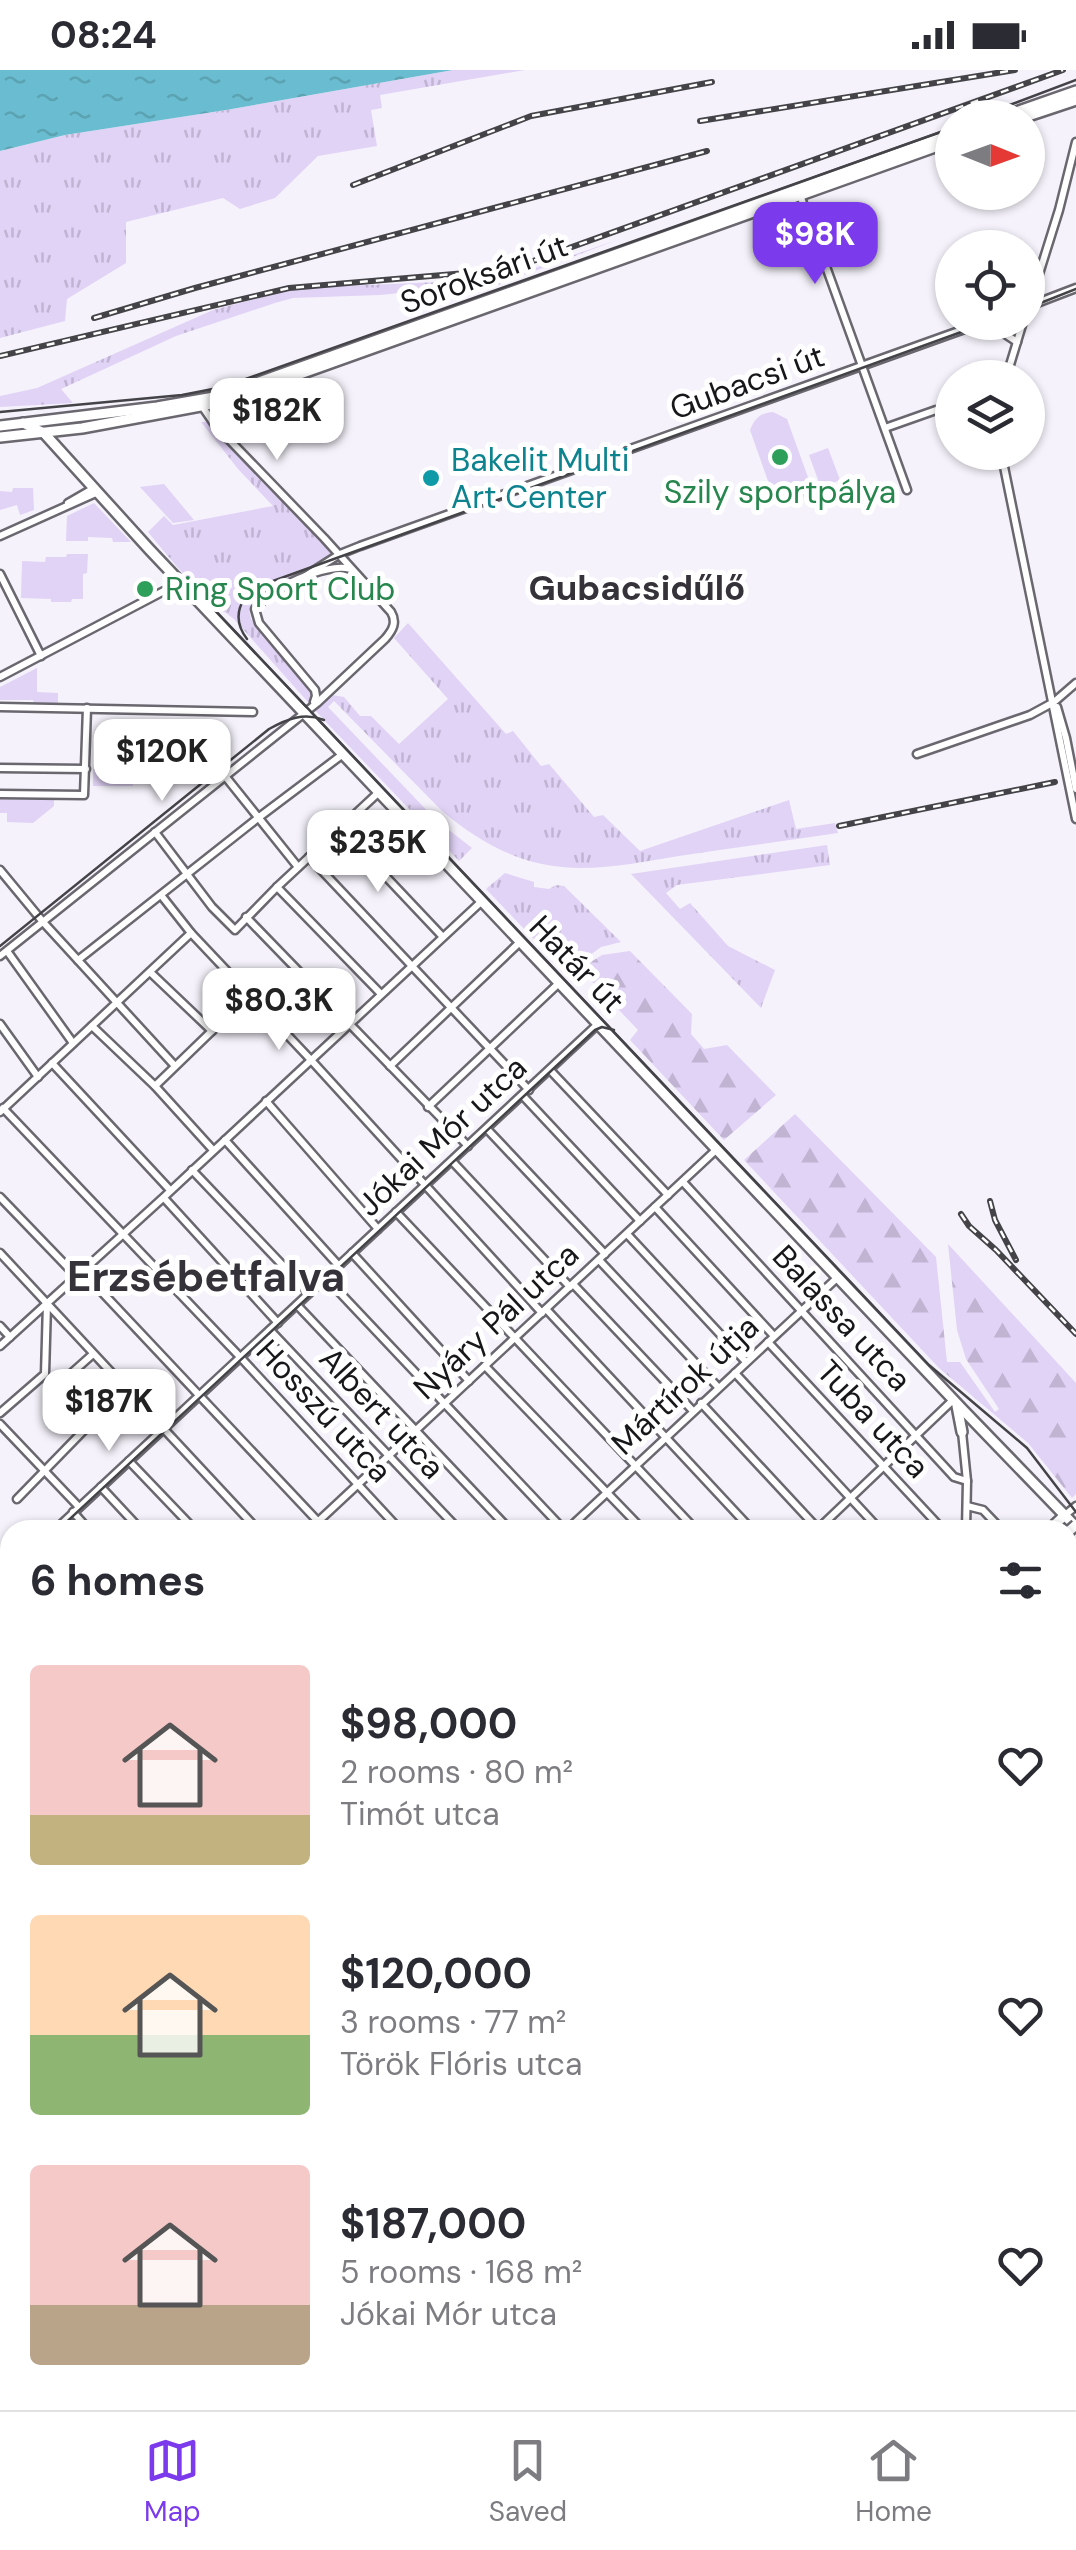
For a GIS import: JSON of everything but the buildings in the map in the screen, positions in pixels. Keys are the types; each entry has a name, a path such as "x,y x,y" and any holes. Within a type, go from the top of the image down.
{"main road":[{"path":"1045,104 1076,94"},
{"path":"1045,108 1076,94"},
{"name":"Soroksári út","path":"0,426 220,396 935,144"},
{"name":"Soroksári út","path":"0,437 82,428 226,400 797,193"},
{"path":"23,423 44,433 50,425 73,416"},
{"path":"72,466 64,441 82,428"},
{"name":"Határ út","path":"44,433 1069,1520"},
{"path":"20,435 55,446"},
{"path":"954,1401 962,1432"},
{"path":"962,1432 963,1425 971,1419"},
{"path":"1059,1520 1065,1515"}],"street":[{"path":"1045,254 1076,142"},
{"path":"797,193 907,490"},
{"path":"1045,300 1076,288"},
{"name":"Gubacsi út","path":"312,686 259,623 255,612 270,593 340,554 936,340"},
{"path":"1012,360 1018,342 1015,340"},
{"path":"73,1044 3,953 308,709 385,639 394,625 390,612 355,571 216,426 202,406"},
{"path":"885,428 935,410"},
{"path":"72,466 80,480 76,497"},
{"path":"1005,470 1076,819"},
{"path":"0,536 96,490"},
{"path":"62,506 78,502 96,490"},
{"path":"322,566 328,554 324,538"},
{"name":"Gubacsi út","path":"304,577 338,566 355,571"},
{"path":"0,574 41,656"},
{"path":"0,677 181,582"},
{"path":"917,754 1030,715 1054,702 1076,683"},
{"path":"312,686 323,691 334,686"},
{"path":"308,709 316,694 312,686"},
{"path":"1054,702 1063,725 1076,789"},
{"path":"0,706 253,712"},
{"path":"0,794 84,795 88,708"},
{"path":"78,960 343,754"},
{"path":"0,768 86,769"},
{"path":"225,776 298,867"},
{"path":"155,832 212,907 235,930 379,792"},
{"path":"340,828 442,936"},
{"path":"309,857 489,1049 640,1222"},
{"path":"0,870 42,922 175,1066"},
{"path":"277,887 381,994"},
{"path":"161,895 190,933 743,1520"},
{"path":"0,1346 482,900"},
{"path":"246,918 468,1146"},
{"path":"2,1110 190,933"},
{"path":"390,1066 521,942"},
{"path":"150,972 212,1031"},
{"path":"428,1107 560,982"},
{"path":"155,1086 250,995"},
{"path":"0,1024 38,1076"},
{"name":"Jókai Mór utca","path":"65,1520 599,1024"},
{"path":"92,1026 155,1086 213,1150"},
{"path":"52,1063 278,1322"},
{"path":"550,1070 668,1195"},
{"path":"266,1101 378,1230"},
{"name":"Hosszú utca","path":"2,1110 391,1520"},
{"path":"488,1129 718,1387"},
{"path":"225,1140 339,1266"},
{"name":"Nyáry Pál utca","path":"320,1520 717,1150"},
{"path":"452,1161 693,1411"},
{"path":"192,1170 309,1294"},
{"name":"Balassa utca","path":"683,1182 954,1478 967,1481"},
{"path":"0,1196 316,1520"},
{"name":"Tuba utca","path":"655,1207 933,1520"},
{"path":"396,1212 687,1520"},
{"path":"627,1234 746,1362"},
{"path":"0,1253 249,1520"},
{"path":"352,1253 469,1381"},
{"name":"Mártírok útja","path":"578,1520 838,1277"},
{"path":"326,1278 560,1520"},
{"path":"0,1413 45,1374 47,1303"},
{"path":"297,1305 501,1520"},
{"path":"0,1326 10,1337"},
{"name":"Albert utca","path":"270,1330 449,1520"},
{"path":"56,1387 93,1354"},
{"path":"485,1366 634,1520"},
{"path":"735,1373 871,1520"},
{"path":"828,1520 954,1401"},
{"path":"701,1403 809,1520"},
{"path":"17,1498 92,1424 163,1428"},
{"path":"0,1426 46,1471 82,1520"},
{"path":"962,1432 966,1520"},
{"path":"128,1460 185,1520"},
{"path":"100,1487 131,1520"},
{"path":"967,1506 982,1510 992,1520"},
{"path":"1065,1515 1076,1506"}],"green space":[{"path":"453,70 525,70 380,95 382,108 371,110 377,146 318,156 275,198 240,209 223,198 126,222 126,263 67,299 65,321 0,338 0,151 65,135"},
{"path":"620,239 479,292 478,285 380,295 293,298 176,336 61,389 73,403 0,407 0,396 37,388 213,310 289,290 497,276 529,270"},
{"name":"Szily sportpálya","path":"773,412 787,419 810,483 797,502 774,498 750,430 758,417"},
{"path":"201,422 218,422 350,558 281,582 249,608 251,619 322,704 332,695 344,697 360,716 371,716 399,744 448,699 394,638 408,623 506,734 513,731 541,766 549,764 594,817 603,815 640,851 789,800 796,829 835,823 838,833 611,866 559,867 528,860 489,844 442,811 334,701 328,707 435,819 472,848 459,861 234,619 188,579 148,532 164,516 173,525 273,506"},
{"path":"828,448 840,480 821,488 809,455"},
{"path":"164,484 194,520 173,523 140,487"},
{"path":"13,488 33,488 34,510 20,515 17,505 0,510 0,491 12,492"},
{"path":"94,503 131,542 88,537 88,541 66,541 67,516"},
{"path":"88,554 83,599 51,602 21,598 22,561 45,562 46,557"},
{"path":"37,668 37,692 58,693 58,705 0,700 0,687"},
{"path":"133,756 133,786 93,786 93,769 114,769"},
{"path":"0,799 54,800 54,806 33,823 7,822 7,813 0,813"},
{"path":"827,845 830,865 677,885 666,893 680,909 690,903 728,946 775,970 761,1008 631,874"},
{"path":"505,873 534,882 534,887 564,886 621,942 601,947 566,973 486,889"},
{"path":"630,951 692,1014 691,1034 704,1049 727,1045 776,1095 724,1140 630,1040 638,1030 580,969 602,955"},
{"path":"795,1114 936,1257 947,1362 960,1362 995,1412 999,1409 966,1359 957,1330 948,1244 1076,1383 1076,1494 1072,1498 1028,1443 939,1368 744,1160"}],"water":[{"path":"0,70 453,70 65,135 0,151"}],"tram line":[{"path":"1023,100 1076,80"},
{"path":"0,412 182,395 223,387 935,134"},
{"path":"1045,301 1076,289"},
{"path":"247,639 239,623 240,608 248,595 262,585 939,340"},
{"path":"193,587 929,1365 1027,1448 1076,1512"},
{"path":"0,946 269,729 296,718 324,720"},
{"path":"69,1520 595,1030 614,1030"}],"railway":[{"path":"700,121 1015,70"},
{"path":"0,356 289,288 478,272 533,261 1063,70"},
{"path":"353,185 531,116 712,82"},
{"path":"94,318 707,151"},
{"path":"839,826 1055,782"},
{"path":"990,1201 995,1220 1016,1260"},
{"path":"961,1214 1076,1334"}],"place":[{"name":"Szily sportpálya","path":"780,457"},
{"name":"Bakelit Multi Art Center","path":"431,478"},
{"name":"Ring Sport Club","path":"145,589"}],"district":[{"name":"Gubacsidűlő","path":"637,588"},
{"name":"Erzsébetfalva","path":"206,1276"}]}
